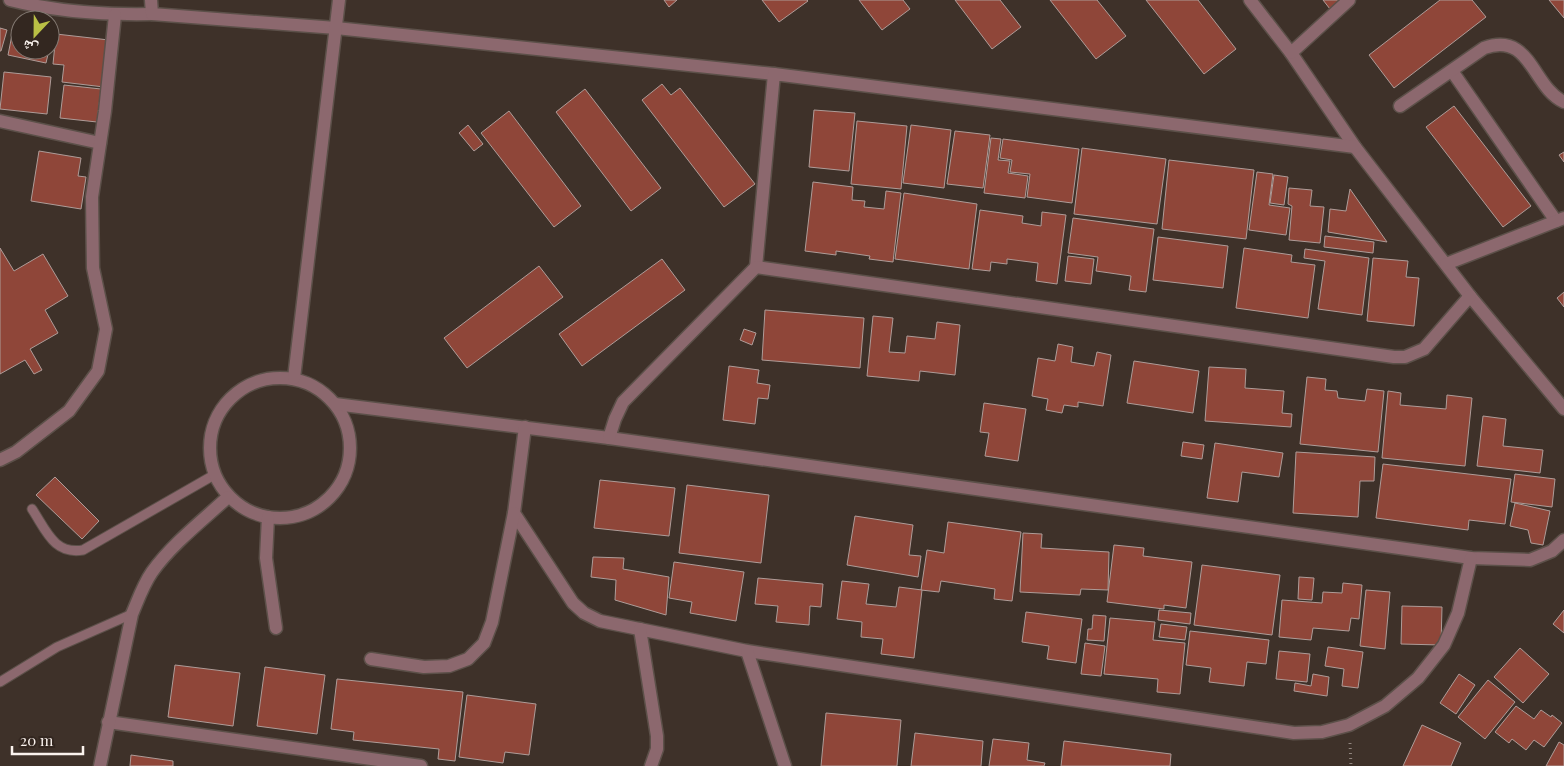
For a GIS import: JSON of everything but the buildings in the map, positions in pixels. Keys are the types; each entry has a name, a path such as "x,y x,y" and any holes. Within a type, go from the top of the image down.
{"street":[{"path":"10,0 41,8 115,15 152,14 336,28 774,74 1355,146"},
{"path":"151,0 152,14"},
{"path":"294,378 339,0"},
{"path":"1250,0 1291,53 1355,146 1470,296 1564,409"},
{"path":"1291,53 1349,0"},
{"path":"0,460 16,452 68,412 98,371 106,329 93,268 92,197 115,15"},
{"path":"1400,106 1484,48 1507,45 1520,51 1555,97 1564,102"},
{"path":"1446,264 1560,219 1452,71"},
{"path":"609,438 615,418 623,402 756,267 774,74"},
{"path":"0,120 100,143"},
{"path":"756,267 1394,357 1415,354 1424,349 1470,296"},
{"path":"268,378 294,378 310,383 324,392 335,404 346,422 351,443 349,464 341,483 328,500 310,512 290,518 254,514 228,496 214,475 209,450 212,425 225,403 244,386 268,378"},
{"path":"335,404 609,438 1471,558 1530,560 1552,551 1564,540"},
{"path":"371,659 424,667 449,666 468,659 484,643 492,622 514,513 525,427"},
{"path":"100,766 132,614 147,582 165,557 228,496"},
{"path":"514,513 573,603 584,613 600,621 747,651 1294,733 1322,732 1349,725 1386,706 1418,678 1444,645 1458,613 1471,558"},
{"path":"268,517 266,558 276,628"},
{"path":"640,629 657,736 657,749 651,766"},
{"path":"747,651 785,766"},
{"path":"108,722 393,764 421,766"}],"lane":[{"path":"32,509 56,545 67,550 83,550 214,475"},
{"path":"0,682 57,647 132,614"}]}
